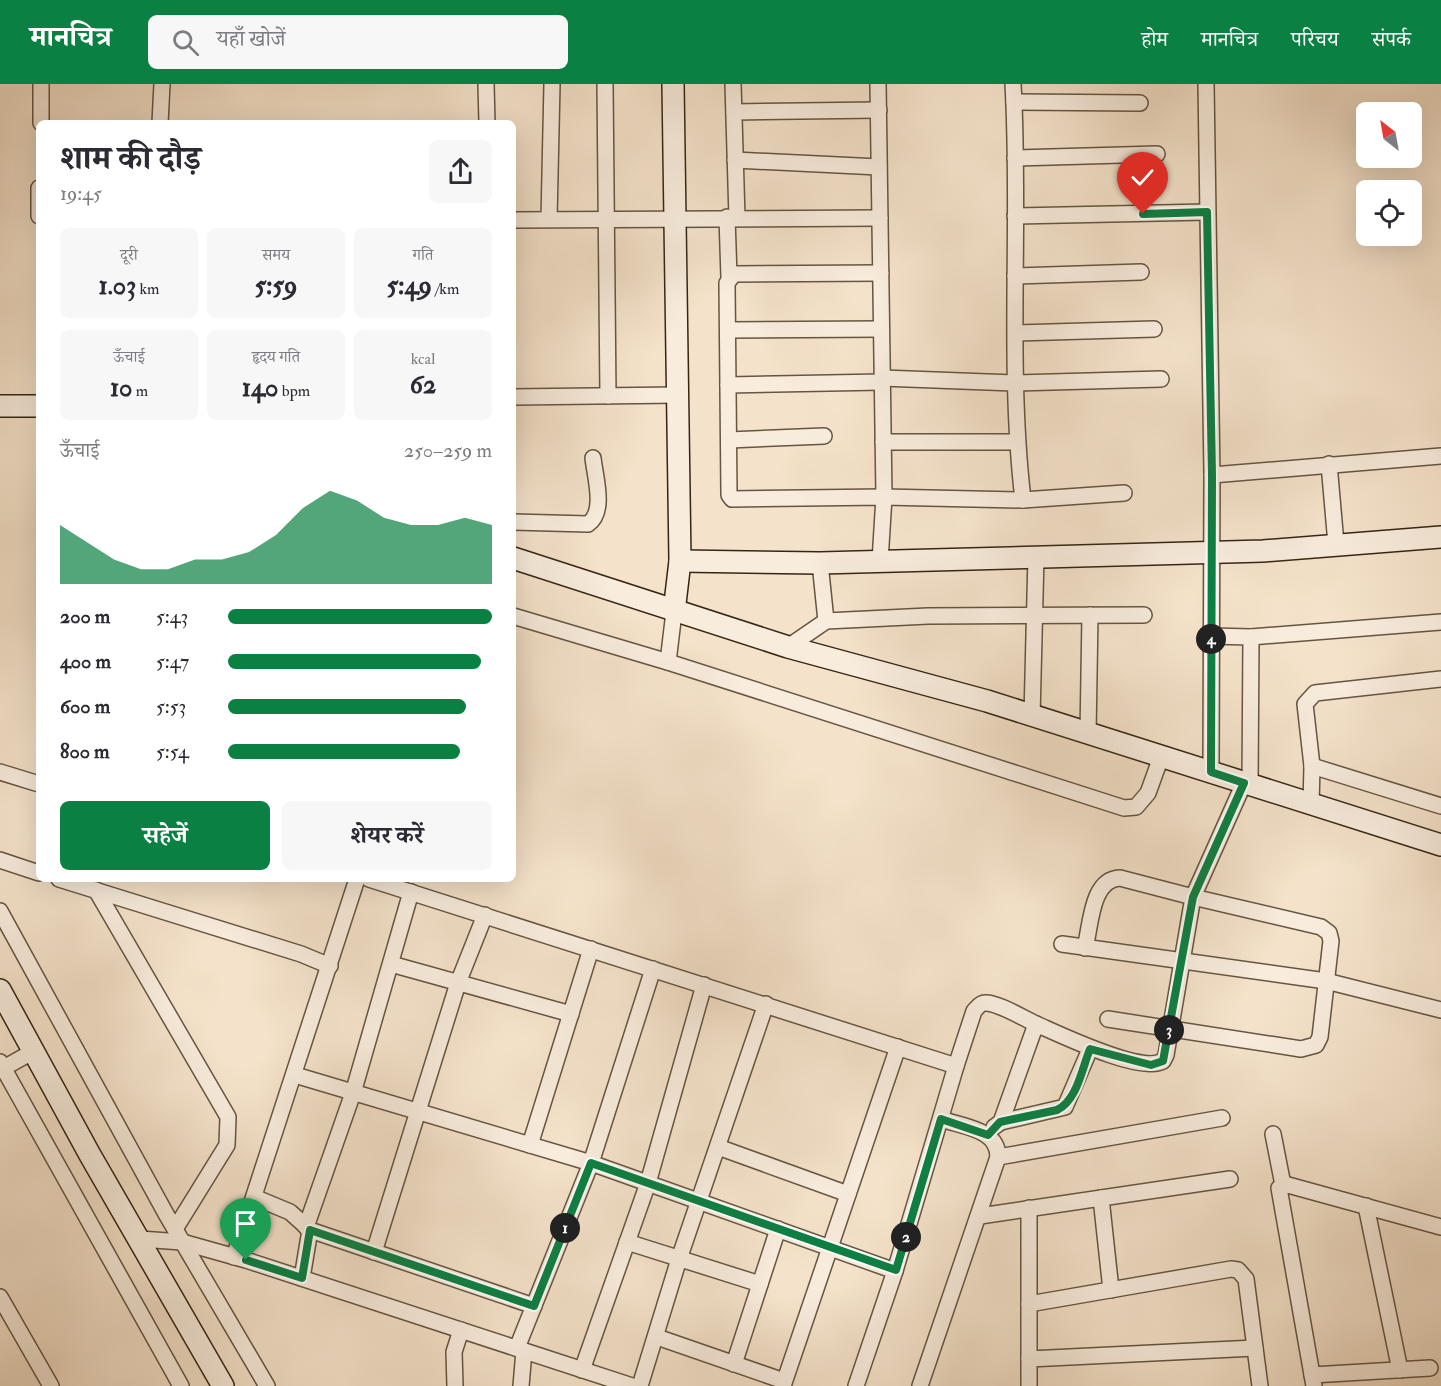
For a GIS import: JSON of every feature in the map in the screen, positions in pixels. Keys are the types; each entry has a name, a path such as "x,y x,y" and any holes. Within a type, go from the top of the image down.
{"street":[{"path":"40,120 41,84"},
{"path":"160,120 162,84"},
{"path":"486,84 488,120"},
{"path":"549,219 552,84"},
{"path":"605,84 608,396"},
{"path":"668,662 680,561 673,84"},
{"path":"733,84 735,160 727,283 729,495 732,499 884,497 1023,500 1124,493"},
{"path":"878,84 884,497 880,561"},
{"path":"1013,84 1016,333 1014,383 1016,442 1023,500"},
{"path":"1206,84 1212,475 1211,772"},
{"path":"1014,102 1140,103"},
{"path":"735,112 879,110"},
{"path":"1015,158 1157,154"},
{"path":"735,160 879,167"},
{"path":"1015,216 1207,212"},
{"path":"516,220 676,217 880,218"},
{"path":"1015,276 1141,272"},
{"path":"729,278 734,274 881,273"},
{"path":"728,330 881,329"},
{"path":"1016,333 1154,329"},
{"path":"728,385 882,380 1014,383 1161,379"},
{"path":"516,397 678,395"},
{"path":"0,406 36,406"},
{"path":"729,440 824,436"},
{"path":"883,442 1016,442"},
{"path":"1212,475 1441,456"},
{"path":"516,522 588,524 595,520 598,508 593,458"},
{"path":"1329,464 1336,544"},
{"path":"680,561 820,563 1211,552 1441,537"},
{"path":"1032,716 1035,556"},
{"path":"516,558 674,612 788,647 920,682 1032,716 1441,845"},
{"path":"820,563 826,621"},
{"path":"1088,734 1090,615"},
{"path":"788,647 826,621 927,616 1144,615"},
{"path":"516,617 668,662 1124,808 1136,807 1148,794 1161,756"},
{"path":"1211,636 1251,637 1441,622"},
{"path":"856,1386 896,1270 956,1066 974,1011 979,1005 986,1002 1090,1049 1151,1065 1159,1063 1166,1055 1193,897 1247,784 1251,637"},
{"path":"1311,804 1312,766 1305,704 1315,693 1441,679"},
{"path":"1312,766 1441,806"},
{"path":"0,772 36,783"},
{"path":"0,860 36,872"},
{"path":"1085,948 1099,888 1111,878 1120,878 1321,927 1329,933 1331,941 1320,1037 1310,1048 1301,1049 1108,1019"},
{"path":"69,882 301,954 330,966"},
{"path":"234,1257 295,1076 356,882"},
{"path":"379,882 956,1066"},
{"path":"96,890 228,1117 227,1145 178,1235"},
{"path":"302,1278 308,1229 353,1093 411,892"},
{"path":"0,911 178,1235 267,1386"},
{"path":"374,1252 458,983 485,915"},
{"path":"1062,944 1326,981 1441,1010"},
{"path":"530,1145 591,949"},
{"path":"391,964 571,1014"},
{"path":"521,1386 521,1350 534,1306 591,1163 653,969"},
{"path":"582,1370 648,1184 704,985"},
{"path":"0,990 223,1386"},
{"path":"640,1386 657,1337 679,1259 766,1004"},
{"path":"988,1135 1000,1122 1036,1024"},
{"path":"657,1337 783,1384 898,1047"},
{"path":"1000,1122 1065,1107 1090,1049"},
{"path":"34,1051 1,1066 181,1386"},
{"path":"295,1076 591,1163 896,1270"},
{"path":"998,1157 1222,1118"},
{"path":"920,1386 980,1216 998,1157 998,1147 988,1135 941,1119"},
{"path":"1273,1134 1283,1185"},
{"path":"718,1147 848,1194"},
{"path":"980,1216 1230,1179"},
{"path":"1283,1185 1441,1227"},
{"path":"1283,1185 1279,1188 1278,1194 1313,1380 1430,1368"},
{"path":"254,1197 290,1212 308,1229 534,1306"},
{"path":"1101,1198 1111,1290"},
{"path":"1366,1206 1400,1370"},
{"path":"1029,1208 1029,1386"},
{"path":"734,1364 778,1229"},
{"path":"140,1239 178,1235 234,1257 462,1330 611,1382 632,1386"},
{"path":"627,1242 760,1284"},
{"path":"1029,1304 1231,1269 1238,1270 1246,1279 1260,1386"},
{"path":"0,1297 51,1386"},
{"path":"455,1386 454,1352 462,1330"},
{"path":"1029,1359 1255,1348"}],"route":[{"path":"246,1260 302,1278 310,1230 534,1306 591,1163 896,1270 941,1119 988,1135 1000,1122 1065,1107 1090,1049 1151,1065 1163,1061 1166,1055 1193,897 1244,783 1211,772 1212,475 1207,212 1143,214"}]}
